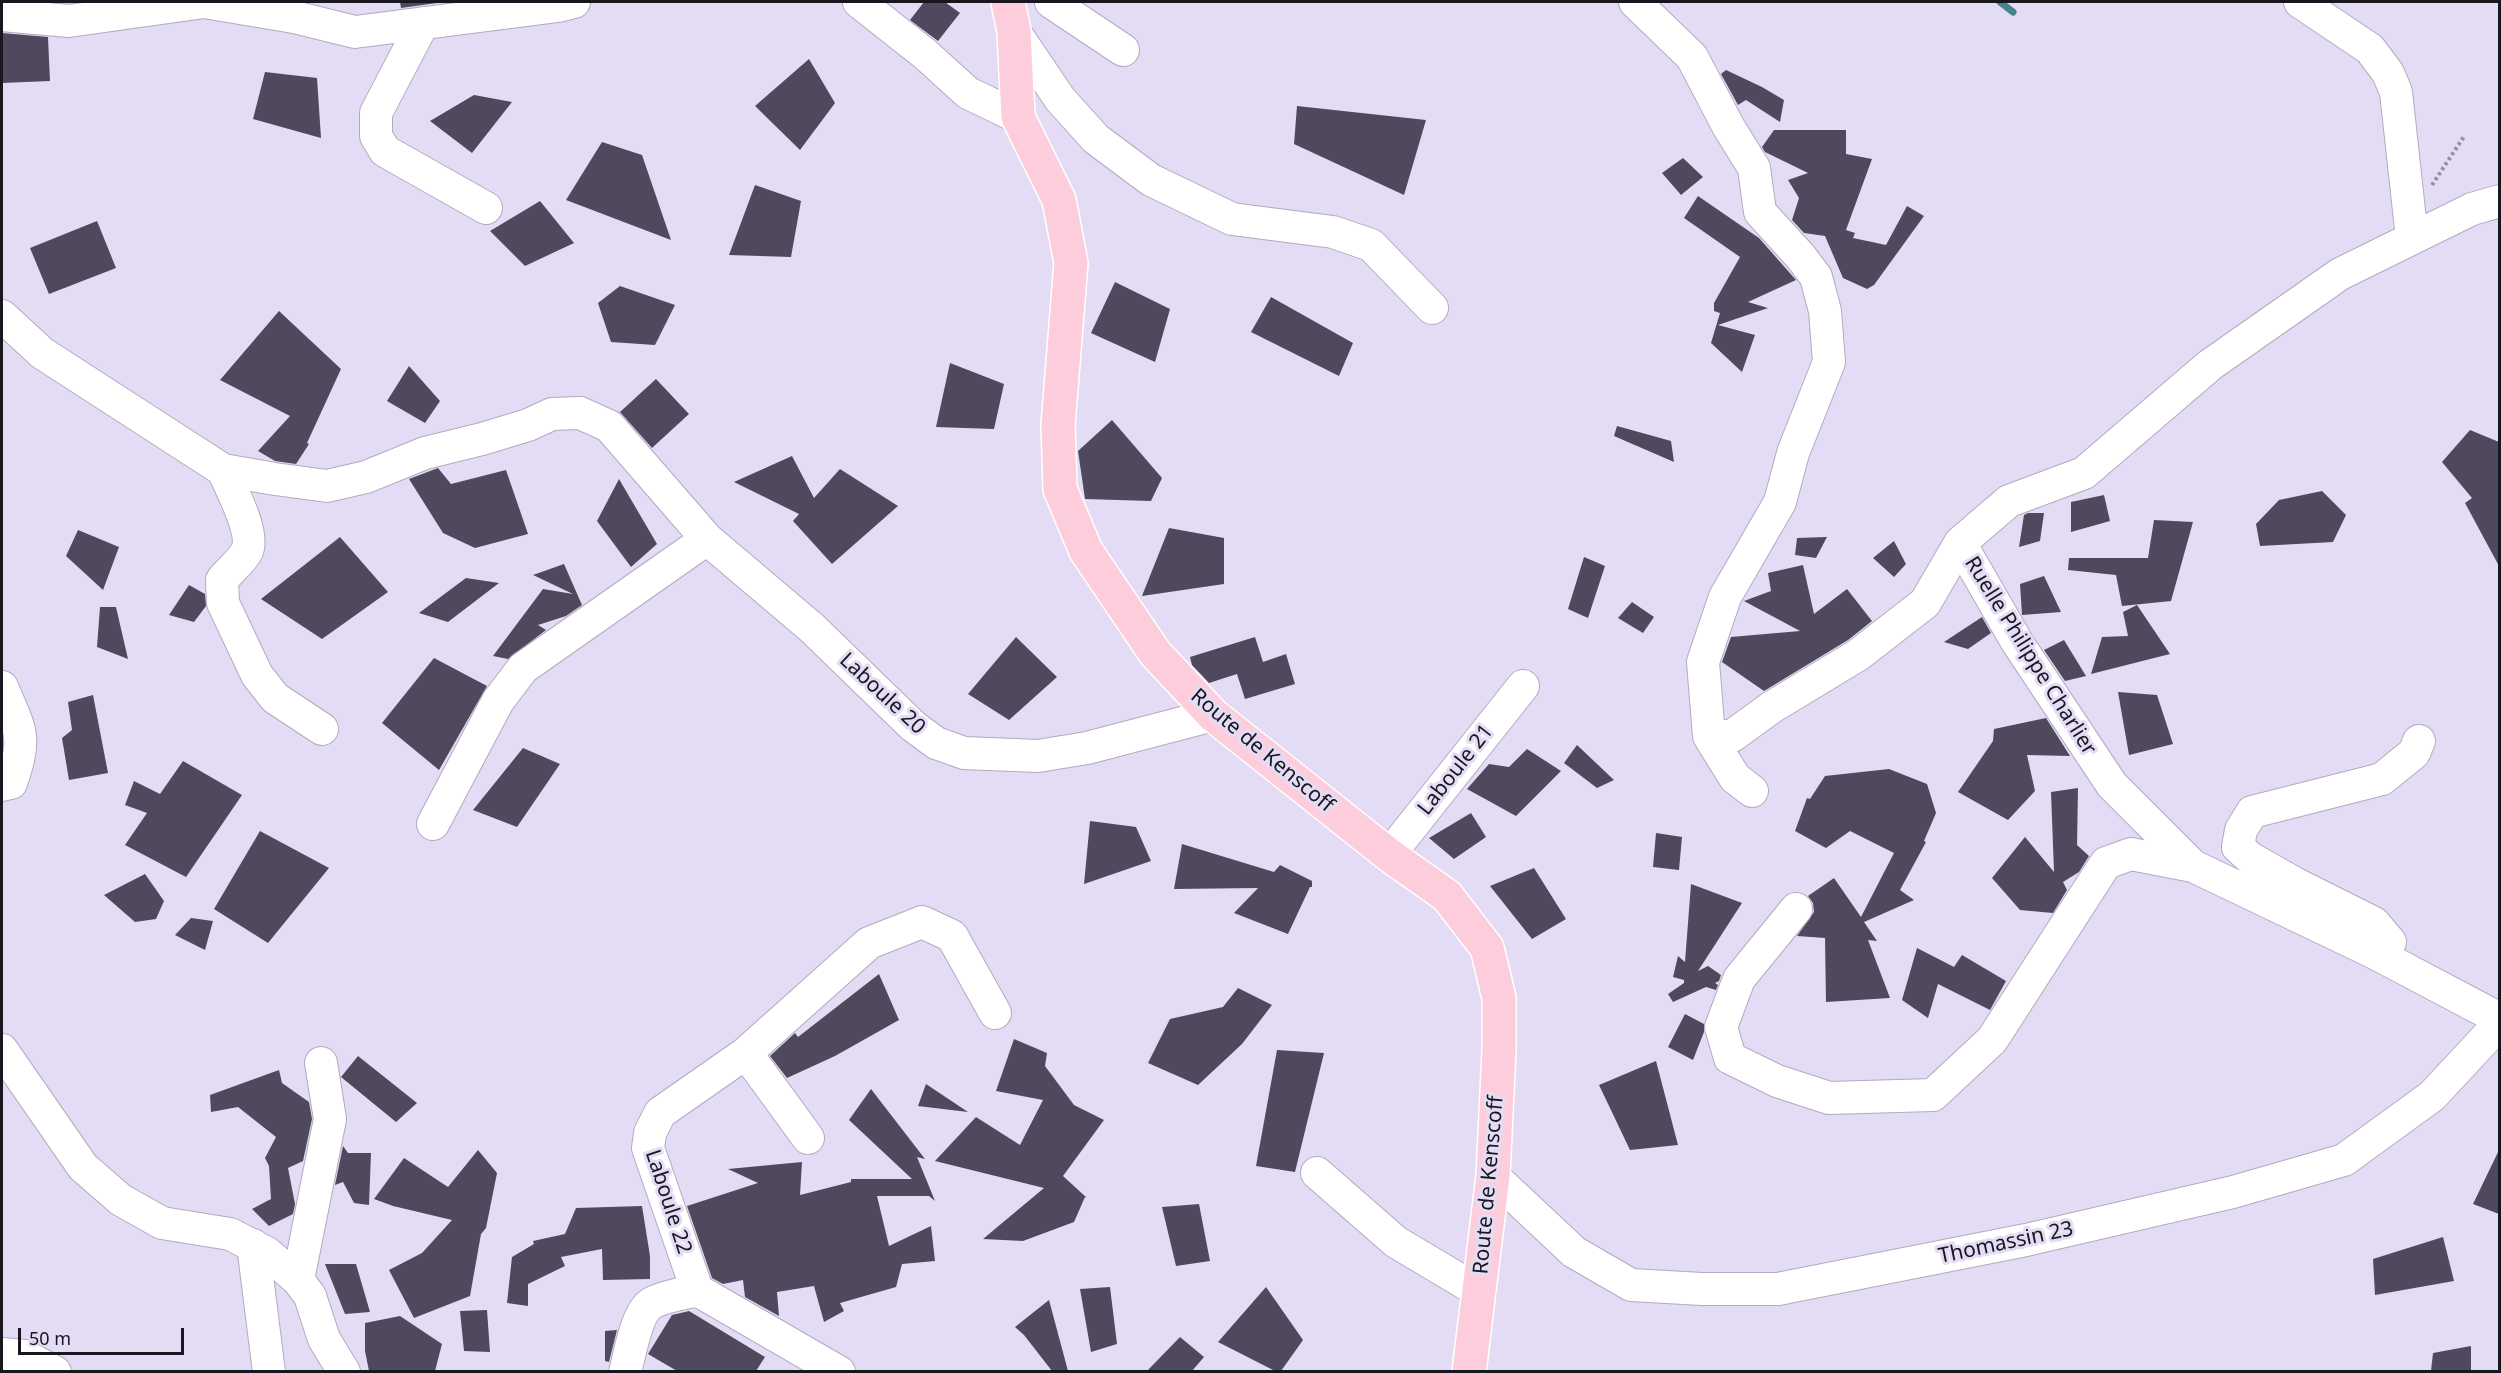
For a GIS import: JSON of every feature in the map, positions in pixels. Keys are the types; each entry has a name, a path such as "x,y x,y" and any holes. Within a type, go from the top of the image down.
{"main road":[{"name":"Route de Kenscoff","path":"1011,16 1018,117 1059,200 1071,263 1058,425 1060,489 1086,551 1155,653 1213,715 1389,855 1447,896 1487,948 1499,998 1493,1176 1469,1371"}],"street":[{"path":"2,15 69,21 204,2 294,17 355,32 574,2"},
{"path":"859,2 925,54 968,93 1018,117"},
{"path":"1051,2 1123,50"},
{"path":"1635,2 1692,57 1728,126 1754,168 1760,212 1816,277 1825,311 1829,362 1793,453 1780,502 1725,597 1703,662 1709,736 1735,778 1752,791"},
{"path":"2300,2 2370,49 2388,73 2396,92 2410,229"},
{"path":"1011,16 1060,99 1096,139 1151,180 1232,219 1333,232 1371,245 1432,308"},
{"path":"423,23 376,113 376,136 385,150 486,208"},
{"name":"Ruelle Philippe Charlier","path":"2499,201 2410,229 2340,274 2210,365 2084,472 2009,501 1960,543 2017,642 2112,785 2193,866 2374,953 2499,1021"},
{"path":"2,316 42,353 223,470 246,527 249,543 246,553 222,580 223,603 257,675 275,698 322,729"},
{"name":"Laboule 20","path":"223,470 327,486 366,477 425,453 482,440 528,425 552,414 580,413 609,426 707,539 776,600 812,628 913,726 936,743 964,753 1038,756 1086,748 1213,715"},
{"path":"433,824 498,700 523,668 707,539"},
{"path":"1709,736 1732,736 1772,707 1858,655 1925,603 1960,543"},
{"name":"Laboule 21","path":"1389,855 1522,686"},
{"path":"2,687 21,732 20,758 11,783 2,785"},
{"path":"2390,942 2374,923 2296,884 2250,858 2238,847 2241,830 2252,812 2382,779 2414,753 2420,741"},
{"path":"1796,909 1739,979 1721,1027 1730,1058 1777,1081 1829,1098 1933,1095 1992,1040 2106,863 2131,854 2193,866"},
{"name":"Laboule 22","path":"697,1290 648,1148 650,1133 660,1113 746,1053 869,943 922,922 952,936 995,1013"},
{"name":"Thomassin 23","path":"1493,1176 1574,1252 1630,1285 1702,1289 1778,1289 2026,1240 2233,1192 2344,1160 2432,1096 2499,1021"},
{"path":"2,1050 83,1167 121,1200 162,1222 230,1234 267,1253 298,1280 310,1296 324,1340 344,1371"},
{"path":"746,1053 808,1138"},
{"path":"298,1280 330,1119 321,1063"},
{"path":"1317,1173 1396,1242 1480,1292"},
{"path":"253,1245 269,1371"},
{"path":"625,1371 645,1310 652,1304 697,1290 839,1371"},
{"path":"2,1354 25,1356 55,1371"}],"path":[{"path":"2410,229 2465,135"}],"building":[{"path":"400,2 444,2 401,8"},
{"path":"924,2 945,2 960,13 938,41 910,20"},
{"path":"2,33 48,37 50,81 2,83"},
{"path":"809,59 835,103 800,150 755,106"},
{"path":"1726,70 1784,100 1780,122 1746,100 1738,105 1721,74"},
{"path":"265,72 317,78 321,138 253,119"},
{"path":"474,95 512,102 472,153 430,121"},
{"path":"1297,106 1426,120 1404,195 1294,144"},
{"path":"1774,130 1846,130 1846,154 1872,159 1846,230 1855,233 1853,238 1886,245 1907,206 1924,216 1874,285 1867,289 1843,278 1825,236 1804,233 1792,220 1799,198 1788,180 1808,173 1765,152 1762,147"},
{"path":"602,142 642,155 671,240 566,200"},
{"path":"1683,158 1703,177 1681,195 1662,173"},
{"path":"755,185 801,201 791,257 729,255"},
{"path":"1698,196 1759,238 1796,280 1748,302 1768,308 1718,325 1755,335 1742,372 1711,343 1720,313 1714,311 1714,303 1740,257 1684,218"},
{"path":"540,201 574,243 525,266 490,231"},
{"path":"97,221 116,268 49,294 30,248"},
{"path":"1115,282 1170,309 1155,362 1091,333"},
{"path":"620,286 675,305 655,345 611,342 598,303"},
{"path":"1271,297 1353,343 1339,376 1251,332"},
{"path":"279,311 341,369 307,443 309,444 296,464 275,461 258,451 290,416 220,380"},
{"path":"950,363 1004,384 994,429 936,427"},
{"path":"409,366 440,401 425,423 387,401"},
{"path":"656,379 689,414 652,448 620,412"},
{"path":"1112,420 1162,478 1151,501 1085,499 1078,451"},
{"path":"1617,426 1671,441 1674,462 1614,436"},
{"path":"2470,430 2499,442 2499,566 2465,503 2472,498 2442,462"},
{"path":"792,456 814,498 840,469 898,506 832,564 793,521 799,514 734,482"},
{"path":"438,468 451,484 506,470 528,534 475,548 443,533 409,479"},
{"path":"619,479 657,544 631,567 597,521"},
{"path":"2322,491 2346,515 2333,542 2260,546 2256,524 2279,500"},
{"path":"2104,495 2110,521 2071,532 2071,502"},
{"path":"2044,513 2040,541 2019,547 2024,515"},
{"path":"2154,520 2193,522 2171,601 2122,606 2116,575 2068,570 2069,558 2148,558"},
{"path":"1169,528 1224,538 1224,584 1142,596"},
{"path":"78,530 119,547 103,590 66,556"},
{"path":"340,537 388,592 322,639 261,599"},
{"path":"1827,537 1816,558 1795,555 1797,538"},
{"path":"1894,541 1906,564 1894,577 1873,558"},
{"path":"1584,557 1605,566 1588,618 1568,609"},
{"path":"564,564 582,605 566,616 538,625 546,630 508,659 493,656 543,589 573,594 533,575"},
{"path":"1803,565 1814,614 1847,589 1872,621 1848,640 1764,691 1722,662 1731,637 1800,631 1744,601 1771,591 1768,573"},
{"path":"2044,576 2061,612 2022,615 2020,584"},
{"path":"466,578 499,583 448,622 419,613"},
{"path":"189,585 205,594 206,606 194,622 169,615"},
{"path":"1632,602 1654,617 1643,633 1618,618"},
{"path":"2137,605 2170,654 2091,674 2102,637 2128,636 2123,612"},
{"path":"100,607 116,607 128,659 97,647"},
{"path":"1982,617 1991,633 1968,649 1944,642"},
{"path":"1016,637 1057,677 1009,720 968,694"},
{"path":"1255,637 1263,662 1286,654 1295,684 1245,699 1237,674 1209,683 1192,665 1190,657"},
{"path":"2064,640 2086,676 2065,681 2044,650"},
{"path":"434,658 487,686 439,770 382,723"},
{"path":"2118,692 2157,695 2173,744 2129,755"},
{"path":"93,695 108,773 69,780 62,738 72,730 68,702"},
{"path":"2046,718 2070,756 2027,755 2035,791 2008,820 1958,792 1993,741 1994,729"},
{"path":"1577,745 1614,780 1597,788 1564,763"},
{"path":"523,748 560,764 517,827 473,810"},
{"path":"1527,749 1561,771 1516,816 1467,789 1489,764 1509,767"},
{"path":"183,761 242,795 186,877 125,845 147,813 125,805 134,781 160,794"},
{"path":"1889,769 1927,784 1936,813 1924,841 1926,842 1900,890 1914,900 1864,922 1877,941 1868,940 1890,998 1826,1002 1825,938 1797,936 1814,912 1813,903 1808,896 1834,878 1861,917 1894,853 1850,831 1826,848 1795,831 1807,798 1810,799 1825,776"},
{"path":"2078,788 2077,845 2089,856 2079,872 2063,882 2067,890 2053,913 2020,910 1992,878 2025,837 2054,872 2051,792"},
{"path":"1471,813 1486,837 1454,859 1429,838"},
{"path":"1090,821 1136,827 1151,861 1084,884"},
{"path":"260,831 329,868 268,943 214,909"},
{"path":"1656,833 1682,837 1679,870 1653,867"},
{"path":"1182,844 1274,872 1280,865 1312,881 1312,887 1288,934 1234,913 1258,888 1174,889"},
{"path":"1534,868 1566,919 1532,939 1490,886"},
{"path":"145,874 164,901 156,919 135,922 104,895"},
{"path":"1691,884 1742,903 1698,971 1708,966 1721,975 1719,981 1715,983 1718,985 1716,990 1706,987 1673,1002 1668,994 1684,983 1684,980 1673,977 1678,956 1685,962"},
{"path":"191,918 213,921 205,950 175,935"},
{"path":"1917,948 1954,967 1962,955 2006,981 1990,1010 1938,984 1928,1018 1902,1000"},
{"path":"879,974 899,1020 835,1056 787,1078 770,1056 795,1033 798,1037"},
{"path":"1238,988 1272,1005 1242,1044 1198,1085 1148,1063 1170,1019 1223,1007"},
{"path":"1685,1014 1704,1024 1704,1032 1693,1060 1668,1047"},
{"path":"1014,1039 1047,1053 1045,1066 1074,1105 1104,1120 1063,1176 1087,1198 1085,1197 1074,1222 1023,1241 983,1239 1044,1188 935,1161 976,1117 1020,1145 1043,1100 996,1091"},
{"path":"1277,1050 1324,1053 1295,1172 1256,1166"},
{"path":"358,1056 417,1103 396,1122 341,1077"},
{"path":"1656,1061 1678,1145 1630,1150 1599,1085"},
{"path":"279,1070 282,1083 309,1102 312,1119 303,1161 288,1168 295,1204 293,1214 269,1226 252,1209 271,1199 269,1166 265,1158 276,1137 238,1107 211,1112 210,1095"},
{"path":"926,1084 968,1112 918,1106"},
{"path":"871,1089 925,1159 917,1157 935,1201 929,1196 877,1196 889,1246 931,1226 935,1261 902,1264 896,1287 840,1303 844,1311 824,1322 814,1286 777,1292 779,1316 745,1297 743,1280 723,1284 712,1278 687,1206 758,1183 728,1169 802,1162 800,1195 851,1182 851,1179 912,1179 849,1120"},
{"path":"343,1146 348,1153 371,1153 369,1205 354,1203 343,1182 335,1185"},
{"path":"478,1150 497,1173 486,1228 481,1234 470,1296 414,1318 389,1270 422,1253 452,1220 393,1206 374,1199 404,1158 448,1187"},
{"path":"2499,1150 2499,1214 2473,1204"},
{"path":"1199,1204 1210,1261 1176,1266 1162,1207"},
{"path":"642,1206 650,1256 650,1279 603,1280 602,1249 561,1257 565,1266 528,1284 528,1306 507,1303 512,1257 534,1244 533,1241 565,1234 576,1208"},
{"path":"2443,1237 2454,1281 2375,1295 2373,1259"},
{"path":"325,1264 356,1264 370,1312 345,1314"},
{"path":"1110,1287 1117,1344 1091,1352 1080,1289"},
{"path":"1266,1287 1303,1340 1281,1371 1275,1371 1218,1342"},
{"path":"1049,1300 1068,1371 1052,1371 1015,1327"},
{"path":"487,1310 490,1352 464,1351 460,1311"},
{"path":"689,1311 765,1357 756,1371 677,1371 648,1354 672,1315"},
{"path":"400,1316 442,1344 435,1371 369,1371 365,1351 365,1323"},
{"path":"617,1330 609,1362 605,1361 605,1331"},
{"path":"1180,1337 1204,1357 1192,1371 1147,1371"},
{"path":"2471,1346 2471,1371 2431,1371 2433,1353"}],"waterway":[{"path":"2000,2 2013,12"}]}
